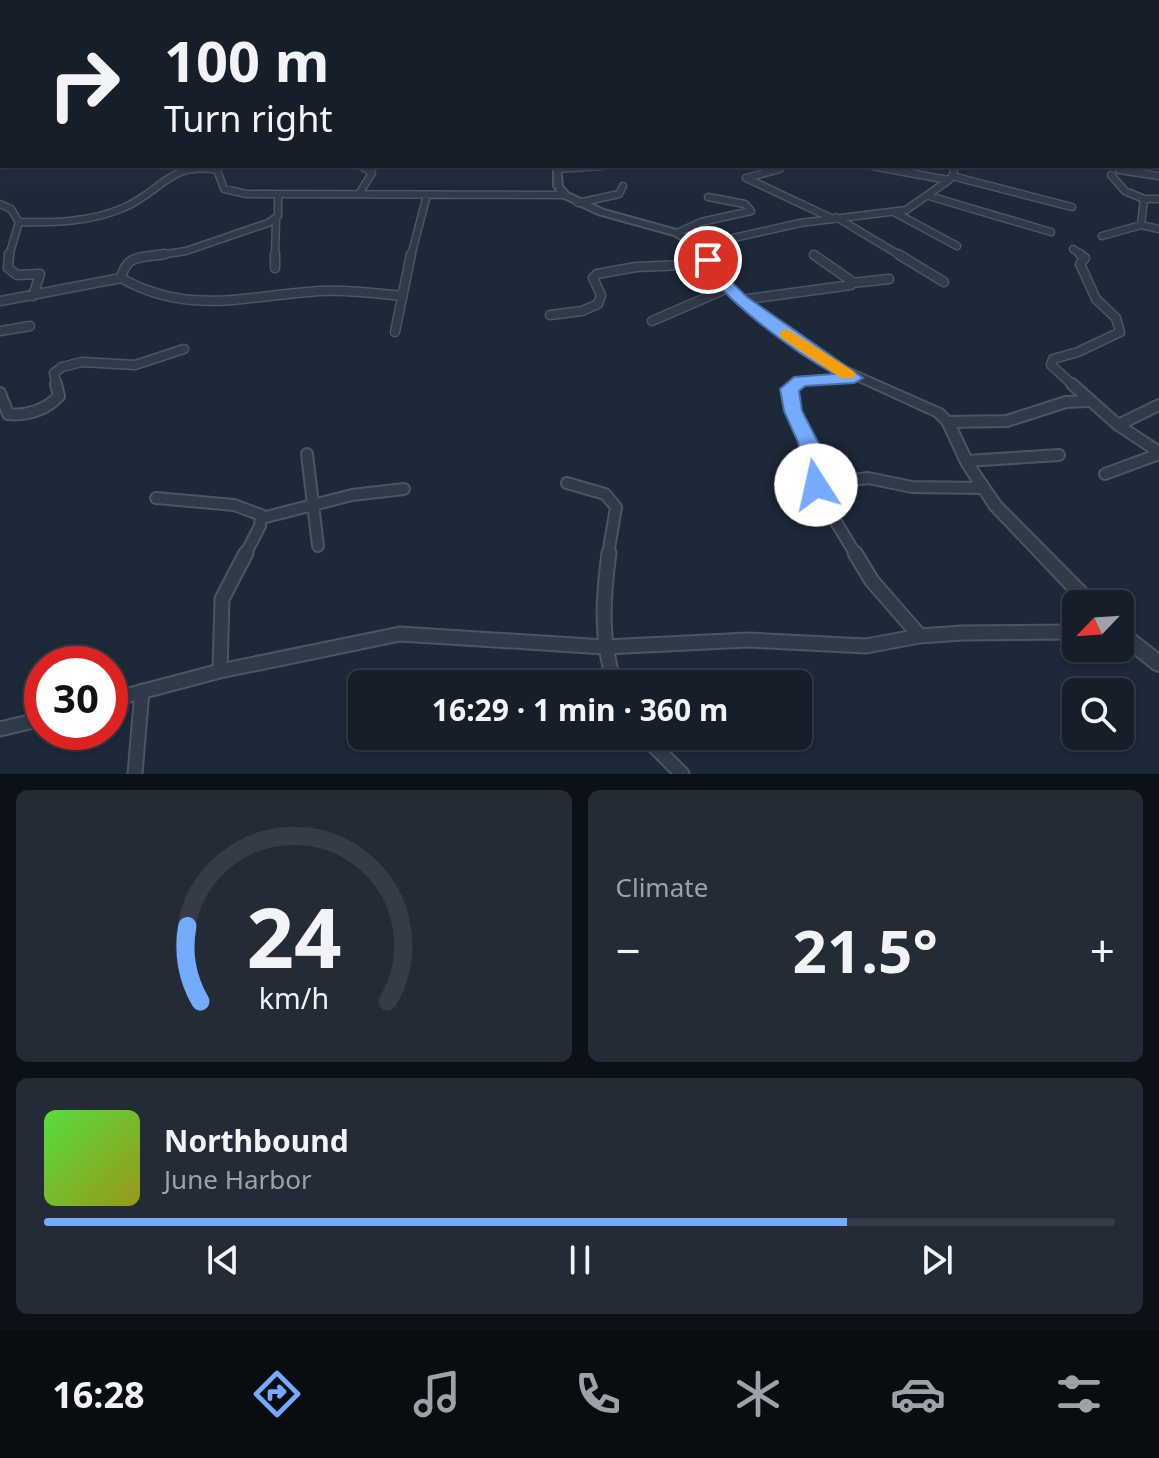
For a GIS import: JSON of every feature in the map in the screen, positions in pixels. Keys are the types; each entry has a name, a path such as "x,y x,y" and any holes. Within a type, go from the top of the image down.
{"street":[{"path":"177,168 215,169 222,187 229,191 278,195 565,195"},
{"path":"359,194 372,173 364,168"},
{"path":"557,168 558,186 565,195 578,203 677,233 698,246 728,288 828,363 854,378 924,404 948,422 966,461 995,505 1077,590"},
{"path":"885,168 950,178 1072,207"},
{"path":"698,246 834,218 908,210 950,178 952,168"},
{"path":"780,169 746,178 834,218 944,282"},
{"path":"19,222 71,220 111,212 136,202 158,181 184,170"},
{"path":"1119,170 1159,176"},
{"path":"1111,175 1125,191 1144,199 1159,199"},
{"path":"578,203 619,194 623,186"},
{"path":"275,268 278,195"},
{"path":"395,332 427,195"},
{"path":"929,196 1051,232"},
{"path":"677,233 701,222 751,211 745,204 708,197"},
{"path":"1141,225 1144,199"},
{"path":"0,204 11,209 19,222"},
{"path":"894,212 957,246"},
{"path":"121,278 124,265 133,258 178,253 276,219"},
{"path":"19,222 4,251 8,268 13,274 40,274 33,296"},
{"path":"1102,236 1141,225 1159,229"},
{"path":"1073,249 1085,258 1080,264 1096,299 1106,306 1120,326 1120,332 1050,362 1054,371 1088,401 1159,453"},
{"path":"814,255 852,283"},
{"path":"550,315 582,311 598,304 601,295 593,278 597,274 636,267 710,264"},
{"path":"0,301 121,278 151,296 191,303 323,291 402,296"},
{"path":"748,305 852,283 889,279"},
{"path":"652,321 728,288"},
{"path":"0,331 30,326"},
{"path":"0,393 8,414 21,415 54,402 59,396 54,373 66,364 133,365 184,349"},
{"path":"854,378 801,381 790,389 793,411 808,442 816,485 872,581 920,636"},
{"path":"948,422 1007,421 1066,402 1088,401"},
{"path":"1118,425 1159,405"},
{"path":"1105,474 1159,453"},
{"path":"307,454 318,546"},
{"path":"966,461 1059,455"},
{"path":"816,485 868,478 912,487 982,488"},
{"path":"567,483 605,494 616,507 606,585 605,647 609,670"},
{"path":"220,671 222,599 262,518 352,495 404,489"},
{"path":"156,498 234,505 258,512 262,518"},
{"path":"128,695 220,671 400,634 605,647 748,640 866,646 920,636 1062,632"},
{"path":"1134,646 1159,664"},
{"path":"135,774 142,691"},
{"path":"0,729 24,723"},
{"path":"658,750 682,774"}],"slow traffic":[{"path":"787,334 847,374"}],"route":[{"path":"708,260 714,273 741,300 828,363 854,378 801,381 790,389 788,395 793,411 811,453 816,485"}]}
